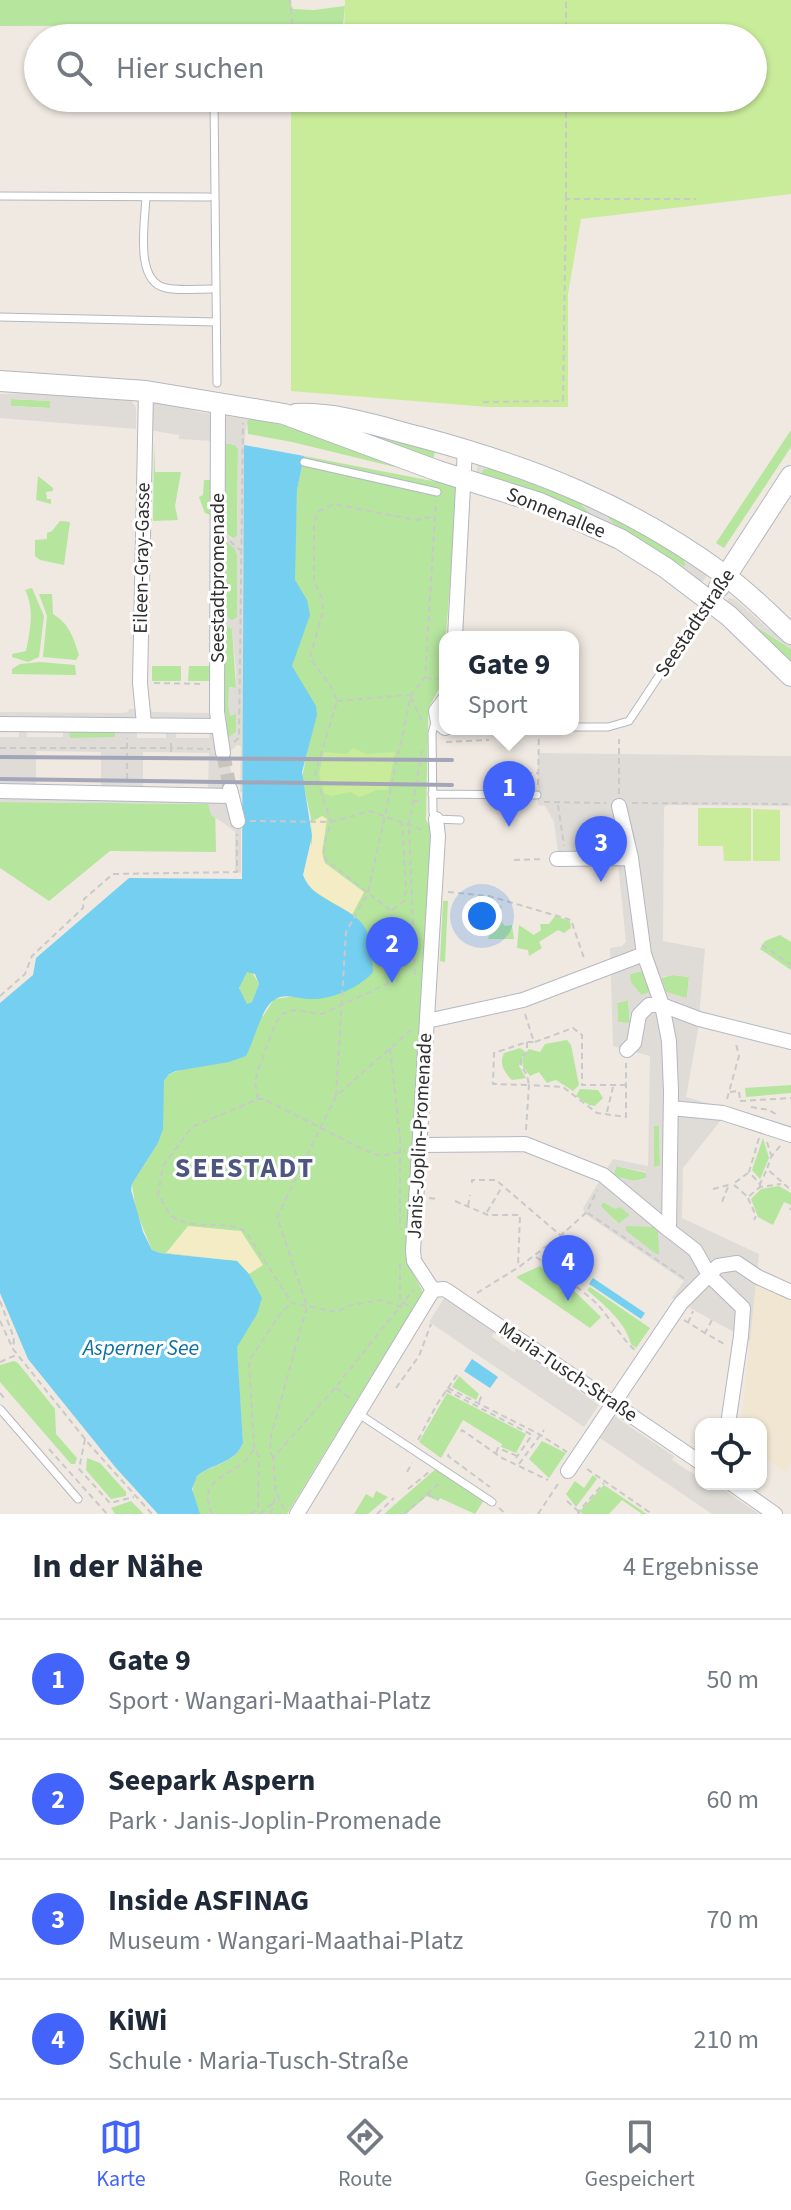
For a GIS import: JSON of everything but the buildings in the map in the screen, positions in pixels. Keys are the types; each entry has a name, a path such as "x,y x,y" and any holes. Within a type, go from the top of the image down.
{"street":[{"name":"Sonnenallee","path":"0,381 217,393 540,503 620,539 666,568 710,600 767,650 791,676"},
{"name":"Eileen-Gray-Gasse","path":"144,724 140,683 146,391"},
{"name":"Seestadtpromenade","path":"217,393 217,684 223,751"},
{"name":"Sonnenallee","path":"284,414 315,413 365,422 532,470 651,526 727,576 791,634"},
{"path":"455,631 465,449"},
{"name":"Seestadtstraße","path":"710,600 791,476"},
{"path":"0,724 219,726"},
{"path":"0,791 231,792 240,821"},
{"path":"619,806 631,858 643,949 662,1005 669,1041 669,1230"},
{"name":"Janis-Joplin-Promenade","path":"433,1290 414,1261 413,1251 420,1145 422,1022 438,836 434,826"},
{"path":"562,859 631,858"},
{"path":"422,1022 521,1001 590,975 643,949"},
{"path":"627,1050 634,1043 639,1015 649,1005 662,1005 699,1019 791,1042"},
{"path":"671,1108 723,1113 790,1134"},
{"path":"420,1145 525,1144 603,1175 695,1250 709,1275 743,1308 729,1418"},
{"path":"568,1471 644,1356 687,1306 697,1287 718,1266 737,1263 791,1292"},
{"path":"297,1514 433,1290"},
{"name":"Maria-Tusch-Straße","path":"433,1290 449,1292 695,1459"},
{"path":"741,1490 775,1514"}],"lane":[{"path":"214,112 217,393"},
{"path":"0,196 209,197"},
{"path":"146,197 145,269 151,281 164,288 211,289"},
{"path":"0,317 216,322"},
{"path":"304,462 437,492"},
{"name":"Seestadtstraße","path":"579,727 608,727 629,721 710,600"},
{"name":"Janis-Joplin-Promenade","path":"434,826 428,743 439,730"},
{"path":"432,794 537,795"},
{"path":"434,826 460,820"},
{"path":"0,1409 78,1499"},
{"path":"357,1412 492,1502"}],"path":[{"path":"290,0 291,24"},
{"path":"566,0 566,24"},
{"path":"483,402 563,401 566,112"},
{"path":"566,199 696,199"},
{"path":"0,748 223,751 239,738 243,418"},
{"path":"336,1096 346,932 368,893 411,695 425,677 437,492"},
{"path":"258,1099 255,1082 280,1017 293,1010 322,1014 387,984 393,978 395,959 391,911 325,859 324,846 331,822 315,774 337,701 332,688 313,665 310,652 323,611 322,598 314,582 314,522 317,514 334,504 416,520 435,516"},
{"path":"425,677 439,679"},
{"path":"154,683 217,684"},
{"path":"337,701 411,695"},
{"path":"411,695 423,720 423,731"},
{"path":"127,724 127,793"},
{"path":"416,979 409,825 428,743 488,740 487,735"},
{"path":"537,795 539,735"},
{"path":"619,739 619,806"},
{"path":"526,773 538,773"},
{"path":"514,860 562,859 557,802"},
{"path":"0,996 25,974 32,956 83,908 84,899 113,874 237,872 240,821 331,822 370,811 409,825 434,826"},
{"path":"391,911 404,901 406,890 402,822"},
{"path":"435,891 489,896 571,920 590,975"},
{"path":"762,945 791,965"},
{"path":"521,1001 534,1042"},
{"path":"271,1514 276,1492 271,1436 307,1306 277,1217 336,1096 422,1022"},
{"path":"723,1113 739,1056 732,1027"},
{"path":"625,1085 582,1085 582,1035 573,1028 494,1053 493,1084 563,1087 597,1113 626,1117 627,1050"},
{"path":"525,1144 529,1085 521,1066 521,1057 527,1052 527,1042"},
{"path":"390,1047 400,1152 400,1241"},
{"path":"607,1114 613,1085"},
{"path":"729,1092 739,1091 740,1103 791,1098"},
{"path":"403,1305 380,1300 348,1306 337,1312 292,1303 246,1232 238,1227 180,1220 170,1214 158,1195 163,1166 192,1127 258,1099 264,1099 319,1129 380,1156 420,1145"},
{"path":"757,1100 758,1108"},
{"path":"713,1189 731,1185 749,1172 763,1126"},
{"path":"748,1197 760,1185 771,1157 790,1134"},
{"path":"767,1169 791,1190"},
{"path":"749,1172 760,1185"},
{"path":"476,1293 535,1256 587,1212 603,1175"},
{"path":"472,1183 472,1180 496,1180 560,1236"},
{"path":"760,1185 782,1184"},
{"path":"731,1185 748,1197 756,1216 754,1220"},
{"path":"722,1202 731,1185"},
{"path":"485,1214 503,1186"},
{"path":"468,1207 470,1195"},
{"path":"455,1201 485,1214 520,1215 518,1268"},
{"path":"587,1212 697,1287"},
{"path":"400,1256 400,1299 403,1305"},
{"path":"535,1256 596,1304 618,1327 629,1346 644,1356"},
{"path":"273,1458 335,1388 419,1283"},
{"path":"0,1301 14,1338 13,1349"},
{"path":"251,1514 258,1508 259,1457 254,1447 249,1361 282,1311 292,1303"},
{"path":"687,1306 687,1322 724,1344"},
{"path":"705,1334 712,1320"},
{"path":"0,1321 17,1355 85,1439 152,1514"},
{"path":"396,1388 419,1356 431,1324"},
{"path":"0,1362 17,1355"},
{"path":"414,1448 457,1375"},
{"path":"335,1388 354,1401 357,1412"},
{"path":"447,1389 540,1435 567,1452"},
{"path":"447,1389 533,1434 517,1458 498,1448 496,1453"},
{"path":"0,1393 10,1404"},
{"path":"478,1403 482,1395"},
{"path":"509,1419 512,1412"},
{"path":"518,1465 544,1430"},
{"path":"461,1432 548,1480"},
{"path":"85,1439 79,1469 110,1503 135,1496"},
{"path":"212,1514 207,1498 209,1489 216,1480 248,1461 254,1447"},
{"path":"48,1448 107,1514"},
{"path":"449,1454 479,1479"},
{"path":"408,1489 438,1464"},
{"path":"589,1470 652,1514"},
{"path":"538,1514 568,1471"},
{"path":"404,1514 443,1480"},
{"path":"567,1501 579,1513 605,1482"},
{"path":"276,1492 286,1514"},
{"path":"427,1494 439,1499"},
{"path":"377,1514 395,1498"},
{"path":"260,1514 274,1502"}],"shaded area":[{"path":"63,392 129,398 136,407 136,429 0,418 0,394","holes":["11,399 50,401 50,408 11,406"]},
{"path":"161,402 199,412 249,419 244,446 243,792 240,792 241,746 237,745 228,754 241,826 241,873 235,872 235,831 211,815 208,804 0,802 0,737 19,737 19,726 0,725 0,712 122,713 129,709 151,709 152,712 212,713 214,441 179,439 179,435 148,430 151,403","holes":["225,443 238,449 237,536 232,539 224,532","226,541 237,555 237,617 233,621 224,612","225,623 232,629 236,670 236,688 229,687 228,705 230,716 236,714 236,732 228,738 223,720 227,718 223,704 225,687 222,685 223,624","26,726 63,726 63,737 27,737","69,726 115,727 115,737 70,738","166,726 166,738 137,738 137,727","177,727 209,728 209,738 176,738","36,751 101,752 101,787 36,786","143,752 209,753 208,788 143,788"]},
{"path":"478,464 591,500 614,524 684,567 686,563 682,557 707,575 699,582 600,523 577,500 489,468 482,469 481,474 487,476 486,479 476,474"},
{"path":"729,598 735,599 768,629 784,636 791,643 791,649 758,627 754,630 725,602"},
{"path":"538,753 791,756 791,806 664,807 663,941 705,949 698,1030 686,1097 721,1107 723,1113 721,1120 683,1168 682,1218 759,1254 750,1341 672,1298 684,1281 585,1214 583,1208 613,1159 648,1166 650,1056 613,1046 610,948 626,942 618,864 599,866 599,863 558,853 554,822 545,806 538,805","holes":["641,971 649,985 648,993 641,995 631,982 630,974","661,977 689,977 687,998 666,992","628,1000 630,1023 618,1022 617,1003","659,1125 660,1165 654,1167 654,1126","616,1166 646,1172 646,1178 634,1181 614,1176","603,1202 615,1209 620,1207 630,1215 618,1224 601,1206","626,1226 658,1227 659,1254 626,1231"]},
{"path":"756,1283 791,1299 791,1464 786,1473 767,1460 767,1418 742,1418"},
{"path":"444,1298 494,1332 492,1337 514,1352 517,1348 599,1405 584,1427 429,1322"},
{"path":"614,1416 674,1456 672,1460 695,1475 695,1490 724,1490 759,1514 712,1514 600,1438"}],"green space":[{"path":"0,0 289,0 293,9 345,6 343,24 0,26"},
{"path":"345,0 791,0 791,194 581,219 568,294 568,407 488,407 291,391 291,112 767,112 767,24 344,24"},
{"path":"11,399 51,401 50,408 11,406"},
{"path":"249,419 290,426 400,464 395,467 248,434"},
{"path":"335,423 436,447 432,464"},
{"path":"791,430 791,447 724,548 716,543"},
{"path":"154,440 155,472 181,472 175,506 178,520 153,521"},
{"path":"225,443 238,449 237,536 234,539 224,532"},
{"path":"304,456 458,486 446,631 439,631 439,689 429,707 428,718 426,820 433,832 407,1262 423,1292 287,1514 192,1514 197,1476 229,1460 243,1443 226,1259 152,1250 136,1211 132,1184 158,1143 164,1081 169,1074 181,1070 264,1015 274,999 345,990 364,981 311,889 311,818 302,778 307,753 290,679 297,490"},
{"path":"489,468 577,500 600,523 481,474 483,469"},
{"path":"38,476 53,488 53,491 46,492 51,504 36,500"},
{"path":"204,480 213,480 213,516 205,513 199,497 203,495"},
{"path":"591,500 682,557 686,564 684,567 614,524"},
{"path":"60,521 70,522 64,565 35,556 35,540 47,539 47,533"},
{"path":"226,541 236,549 237,555 237,617 232,621 224,614"},
{"path":"32,588 44,616 39,657 28,662 12,657 12,654 26,651 31,612 25,590"},
{"path":"39,594 52,594 53,614 67,626 72,636 79,655 76,660 43,657 47,616"},
{"path":"224,623 232,629 236,688 229,687 236,713 236,732 228,738 222,686"},
{"path":"757,627 791,649 791,667 754,630"},
{"path":"20,664 75,665 76,675 12,674 12,669"},
{"path":"152,666 181,666 181,681 152,681"},
{"path":"189,666 211,666 211,681 188,681"},
{"path":"69,726 115,726 115,738 69,738"},
{"path":"353,748 367,754 395,752 388,790 377,790 360,797 350,792 331,796 324,793 319,774 324,752 347,754"},
{"path":"0,802 215,804 216,852 110,851 49,901 0,868"},
{"path":"698,808 751,808 751,861 724,861 723,846 698,846"},
{"path":"753,809 780,810 780,861 753,861"},
{"path":"443,901 448,901 445,962 440,961"},
{"path":"498,905 502,906 499,918 505,926 512,925 514,939 488,939"},
{"path":"555,916 570,921 571,928 564,933 558,930 539,942 542,948 529,956 528,950 517,948 519,925 534,935 541,930 540,924 549,924"},
{"path":"780,935 791,942 791,970 760,949 765,941"},
{"path":"247,964 259,984 252,1002 247,1005 240,994 238,976"},
{"path":"641,971 650,985 649,993 641,995 630,982 630,974"},
{"path":"673,975 689,977 687,999 666,992 661,978"},
{"path":"628,1000 630,1024 618,1022 617,1003"},
{"path":"567,1040 571,1045 579,1085 573,1091 556,1080 547,1083 539,1072 530,1076 523,1067 522,1059 529,1049 540,1052 545,1044"},
{"path":"520,1048 525,1051 519,1066 526,1078 512,1080 503,1068 504,1053"},
{"path":"791,1085 791,1093 746,1097 745,1088"},
{"path":"580,1089 598,1090 603,1098 595,1106 589,1105 576,1096"},
{"path":"659,1125 660,1166 653,1168 654,1126"},
{"path":"763,1138 769,1158 760,1179 752,1170"},
{"path":"616,1166 646,1173 646,1178 634,1181 613,1176"},
{"path":"779,1186 791,1193 791,1205 784,1202 773,1225 758,1217 751,1199 761,1189"},
{"path":"603,1202 615,1208 620,1206 630,1215 619,1224 600,1206"},
{"path":"626,1225 658,1227 660,1254 656,1255 626,1231"},
{"path":"540,1266 569,1286 601,1317 590,1328 516,1277"},
{"path":"590,1287 650,1328 636,1348 619,1320 587,1290"},
{"path":"14,1361 55,1409 56,1434 77,1458 75,1464 71,1464 0,1382 0,1365"},
{"path":"459,1376 479,1394 476,1400 452,1387"},
{"path":"447,1393 526,1434 516,1453 501,1447 502,1444 463,1420 441,1458 419,1442"},
{"path":"542,1441 566,1453 549,1478 529,1459"},
{"path":"87,1458 100,1463 126,1492 126,1496 111,1499 86,1470"},
{"path":"438,1467 484,1500 475,1514 440,1498 438,1501 427,1496 406,1514 384,1514"},
{"path":"593,1475 597,1479 576,1507 566,1494 575,1481 584,1488"},
{"path":"604,1485 647,1514 642,1514 622,1500 609,1514 582,1514 580,1511"},
{"path":"376,1491 388,1497 368,1514 354,1514 366,1494 373,1498"},
{"path":"131,1501 144,1514 115,1514 111,1508"}],"sand":[{"path":"322,816 327,819 322,853 325,863 364,892 352,915 311,889 303,875 312,842 311,822"},
{"path":"188,1226 241,1231 263,1265 249,1274 237,1261 166,1253"}],"water":[{"name":"Asperner See","path":"244,445 304,456 297,490 295,580 307,600 310,615 292,666 316,706 317,715 302,772 312,836 303,875 316,892 363,924 370,943 373,972 368,978 336,995 311,999 278,998 265,1010 246,1056 176,1071 164,1081 163,1129 131,1190 143,1232 152,1250 160,1253 237,1261 249,1274 262,1298 257,1314 237,1347 243,1443 229,1459 197,1476 192,1489 200,1514 158,1514 116,1468 28,1359 0,1293 0,1003 33,975 36,958 129,878 242,879","holes":["247,972 255,974 259,984 252,1002 247,1004 239,988"]},
{"path":"593,1278 645,1313 641,1319 589,1284"},
{"path":"472,1359 498,1377 490,1388 464,1371"}],"tunnel":[{"path":"223,753 230,789"}],"railway":[{"path":"0,757 452,760"},
{"path":"0,779 452,785"}],"place":[{"name":"Gate 9","path":"509,827"},
{"name":"Inside ASFINAG","path":"601,882"},
{"name":"Seepark Aspern","path":"392,983"},
{"name":"KiWi","path":"568,1301"}],"district":[{"name":"SEESTADT","path":"245,1168"}]}
